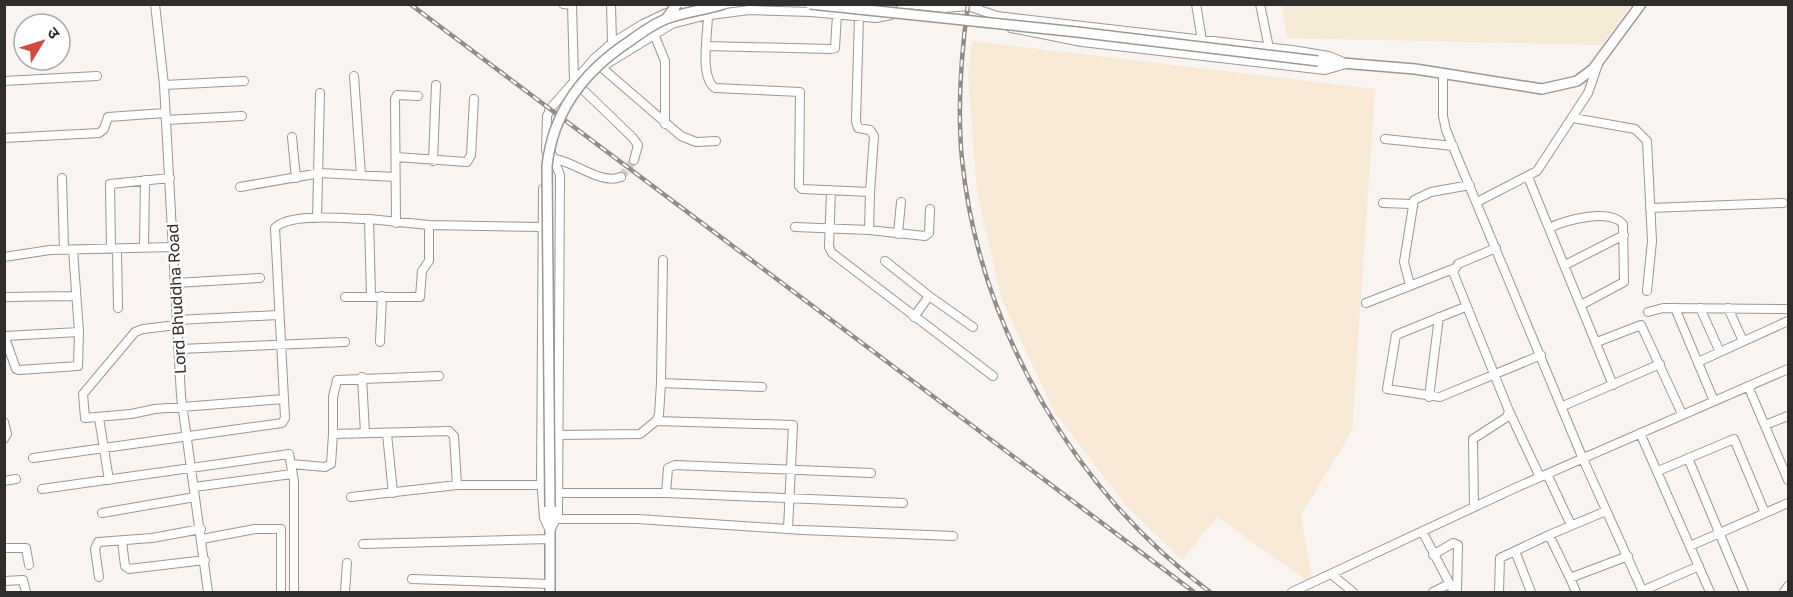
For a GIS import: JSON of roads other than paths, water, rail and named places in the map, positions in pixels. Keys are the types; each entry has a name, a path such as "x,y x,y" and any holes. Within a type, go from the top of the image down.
{"main road":[{"path":"665,20 677,4"},
{"path":"550,588 548,178 550,141 561,113 576,89 601,61 665,20 724,4"},
{"path":"810,4 1077,32 1317,61 1379,65 1542,89 1577,81 1598,62 1641,4"}],"street":[{"name":"Lord Bhuddha Road","path":"155,4 164,85 183,407 206,560 208,592"},
{"path":"563,4 572,5 574,81 632,136 638,145 634,160"},
{"path":"611,4 612,43"},
{"path":"582,75 594,59 612,43 643,24 698,4"},
{"path":"709,4 711,14 706,80 715,88 800,92 797,183 802,189 870,192"},
{"path":"1196,4 1202,40"},
{"path":"1260,4 1269,48"},
{"path":"550,535 544,518 542,485 542,227 546,130 550,108 549,110 574,81 582,75 601,67 672,24 711,14 749,10 884,17 909,5 944,8 968,6 997,16 1329,56 1347,64"},
{"path":"689,6 691,19"},
{"path":"707,46 831,49 835,48 837,14"},
{"path":"859,16 856,121 858,128 870,130 874,136 869,230"},
{"path":"997,16 1001,22 1013,29 1082,42 1325,70 1347,64"},
{"path":"654,34 665,61 665,124"},
{"path":"1477,202 1528,177 1544,162 1573,118 1594,80 1598,62"},
{"path":"601,67 665,124 687,139 716,141"},
{"path":"1443,75 1443,116 1453,146 1563,406 1583,459 1643,592 1699,566"},
{"path":"4,81 96,76"},
{"path":"354,76 361,175"},
{"path":"164,85 244,81"},
{"path":"433,160 436,85"},
{"path":"317,218 320,173 320,93"},
{"path":"396,223 395,96 418,96"},
{"path":"396,157 463,163 470,159 474,99"},
{"path":"4,138 99,133 110,116 242,116"},
{"path":"1573,118 1640,132 1647,141 1651,259 1647,291"},
{"path":"292,138 296,178"},
{"path":"1385,139 1453,146"},
{"path":"547,145 560,175 561,241 558,493 557,519 550,535"},
{"path":"555,159 575,164 610,179 621,177"},
{"path":"240,187 320,173 395,177"},
{"path":"1528,177 1613,385"},
{"path":"62,178 64,250"},
{"path":"118,308 109,185 114,181 170,178"},
{"path":"144,247 145,180"},
{"path":"1383,203 1412,204 1426,194 1470,186"},
{"path":"831,190 829,247 832,253 993,376"},
{"path":"898,234 901,202"},
{"path":"1650,208 1784,203"},
{"path":"1410,285 1404,262 1412,204"},
{"path":"795,227 928,235 930,209"},
{"path":"1549,228 1580,217 1615,219 1623,224 1624,282 1581,305"},
{"path":"33,458 282,423 285,418 285,399 274,228 281,222 317,218 369,219 429,225 542,227"},
{"path":"369,219 370,296"},
{"path":"345,297 421,296 422,271 429,261 429,225"},
{"path":"1565,266 1624,235"},
{"path":"4,257 64,250 172,248"},
{"path":"1366,303 1453,269 1496,248"},
{"path":"74,250 79,333 79,364 75,367 17,370 5,336 79,333"},
{"path":"559,435 640,434 656,422 659,415 661,383 663,260"},
{"path":"885,261 973,327"},
{"path":"1453,269 1465,307 1509,411 1571,525"},
{"path":"175,283 260,278"},
{"path":"4,297 76,296"},
{"path":"380,342 382,296"},
{"path":"914,317 929,296"},
{"path":"1465,307 1396,335 1386,384 1388,390 1429,397 1451,394 1541,355"},
{"path":"1648,312 1675,308 1788,309"},
{"path":"1675,308 1714,401"},
{"path":"1700,308 1720,352"},
{"path":"1728,308 1743,341"},
{"path":"278,315 177,323 138,330 81,397 85,418 285,399"},
{"path":"1429,397 1439,317"},
{"path":"1698,362 1788,321"},
{"path":"1597,342 1641,324 1682,414"},
{"path":"179,349 345,342"},
{"path":"1563,406 1660,364"},
{"path":"1292,592 1474,506 1788,369"},
{"path":"291,464 325,467 331,464 335,383 342,378 439,376"},
{"path":"362,377 365,433"},
{"path":"661,383 762,387"},
{"path":"1748,386 1788,480"},
{"path":"1474,506 1473,439 1507,417 1509,411"},
{"path":"1765,425 1788,416"},
{"path":"99,418 109,480"},
{"path":"4,422 7,434 4,439"},
{"path":"656,422 793,425 793,468 788,529"},
{"path":"333,434 449,431 452,433 457,485"},
{"path":"1640,433 1710,592"},
{"path":"387,434 393,493"},
{"path":"1658,471 1734,439 1766,513"},
{"path":"42,489 287,454 292,474 294,592"},
{"path":"1688,458 1744,592"},
{"path":"666,493 668,468 675,465 793,468 871,473"},
{"path":"194,487 292,474"},
{"path":"4,481 16,479"},
{"path":"351,497 457,485 542,485"},
{"path":"558,493 666,493 903,503"},
{"path":"102,513 195,497"},
{"path":"1690,546 1788,503"},
{"path":"1500,592 1500,558 1606,511"},
{"path":"557,519 638,519 788,529 953,536"},
{"path":"99,577 95,544 201,529"},
{"path":"202,538 255,529 280,529 282,533 281,592"},
{"path":"282,533 294,530"},
{"path":"1422,531 1449,584 1456,592"},
{"path":"363,544 550,535"},
{"path":"1549,535 1576,592"},
{"path":"122,541 125,566 129,569 206,560"},
{"path":"1433,555 1453,543 1458,545 1456,592"},
{"path":"4,548 26,548 29,565"},
{"path":"1515,550 1531,592"},
{"path":"1570,578 1628,556"},
{"path":"345,592 347,563"},
{"path":"1331,574 1353,592"},
{"path":"412,579 550,588"},
{"path":"4,581 23,580 26,592"},
{"path":"1433,592 1449,584"},
{"path":"1784,592 1788,586"}],"tunnel":[{"path":"621,177 634,160"}],"railway":[{"path":"410,4 1194,592"},
{"path":"968,4 960,82 962,159 972,222 989,284 1012,344 1042,401 1077,456 1117,506 1161,552 1210,592"}]}
